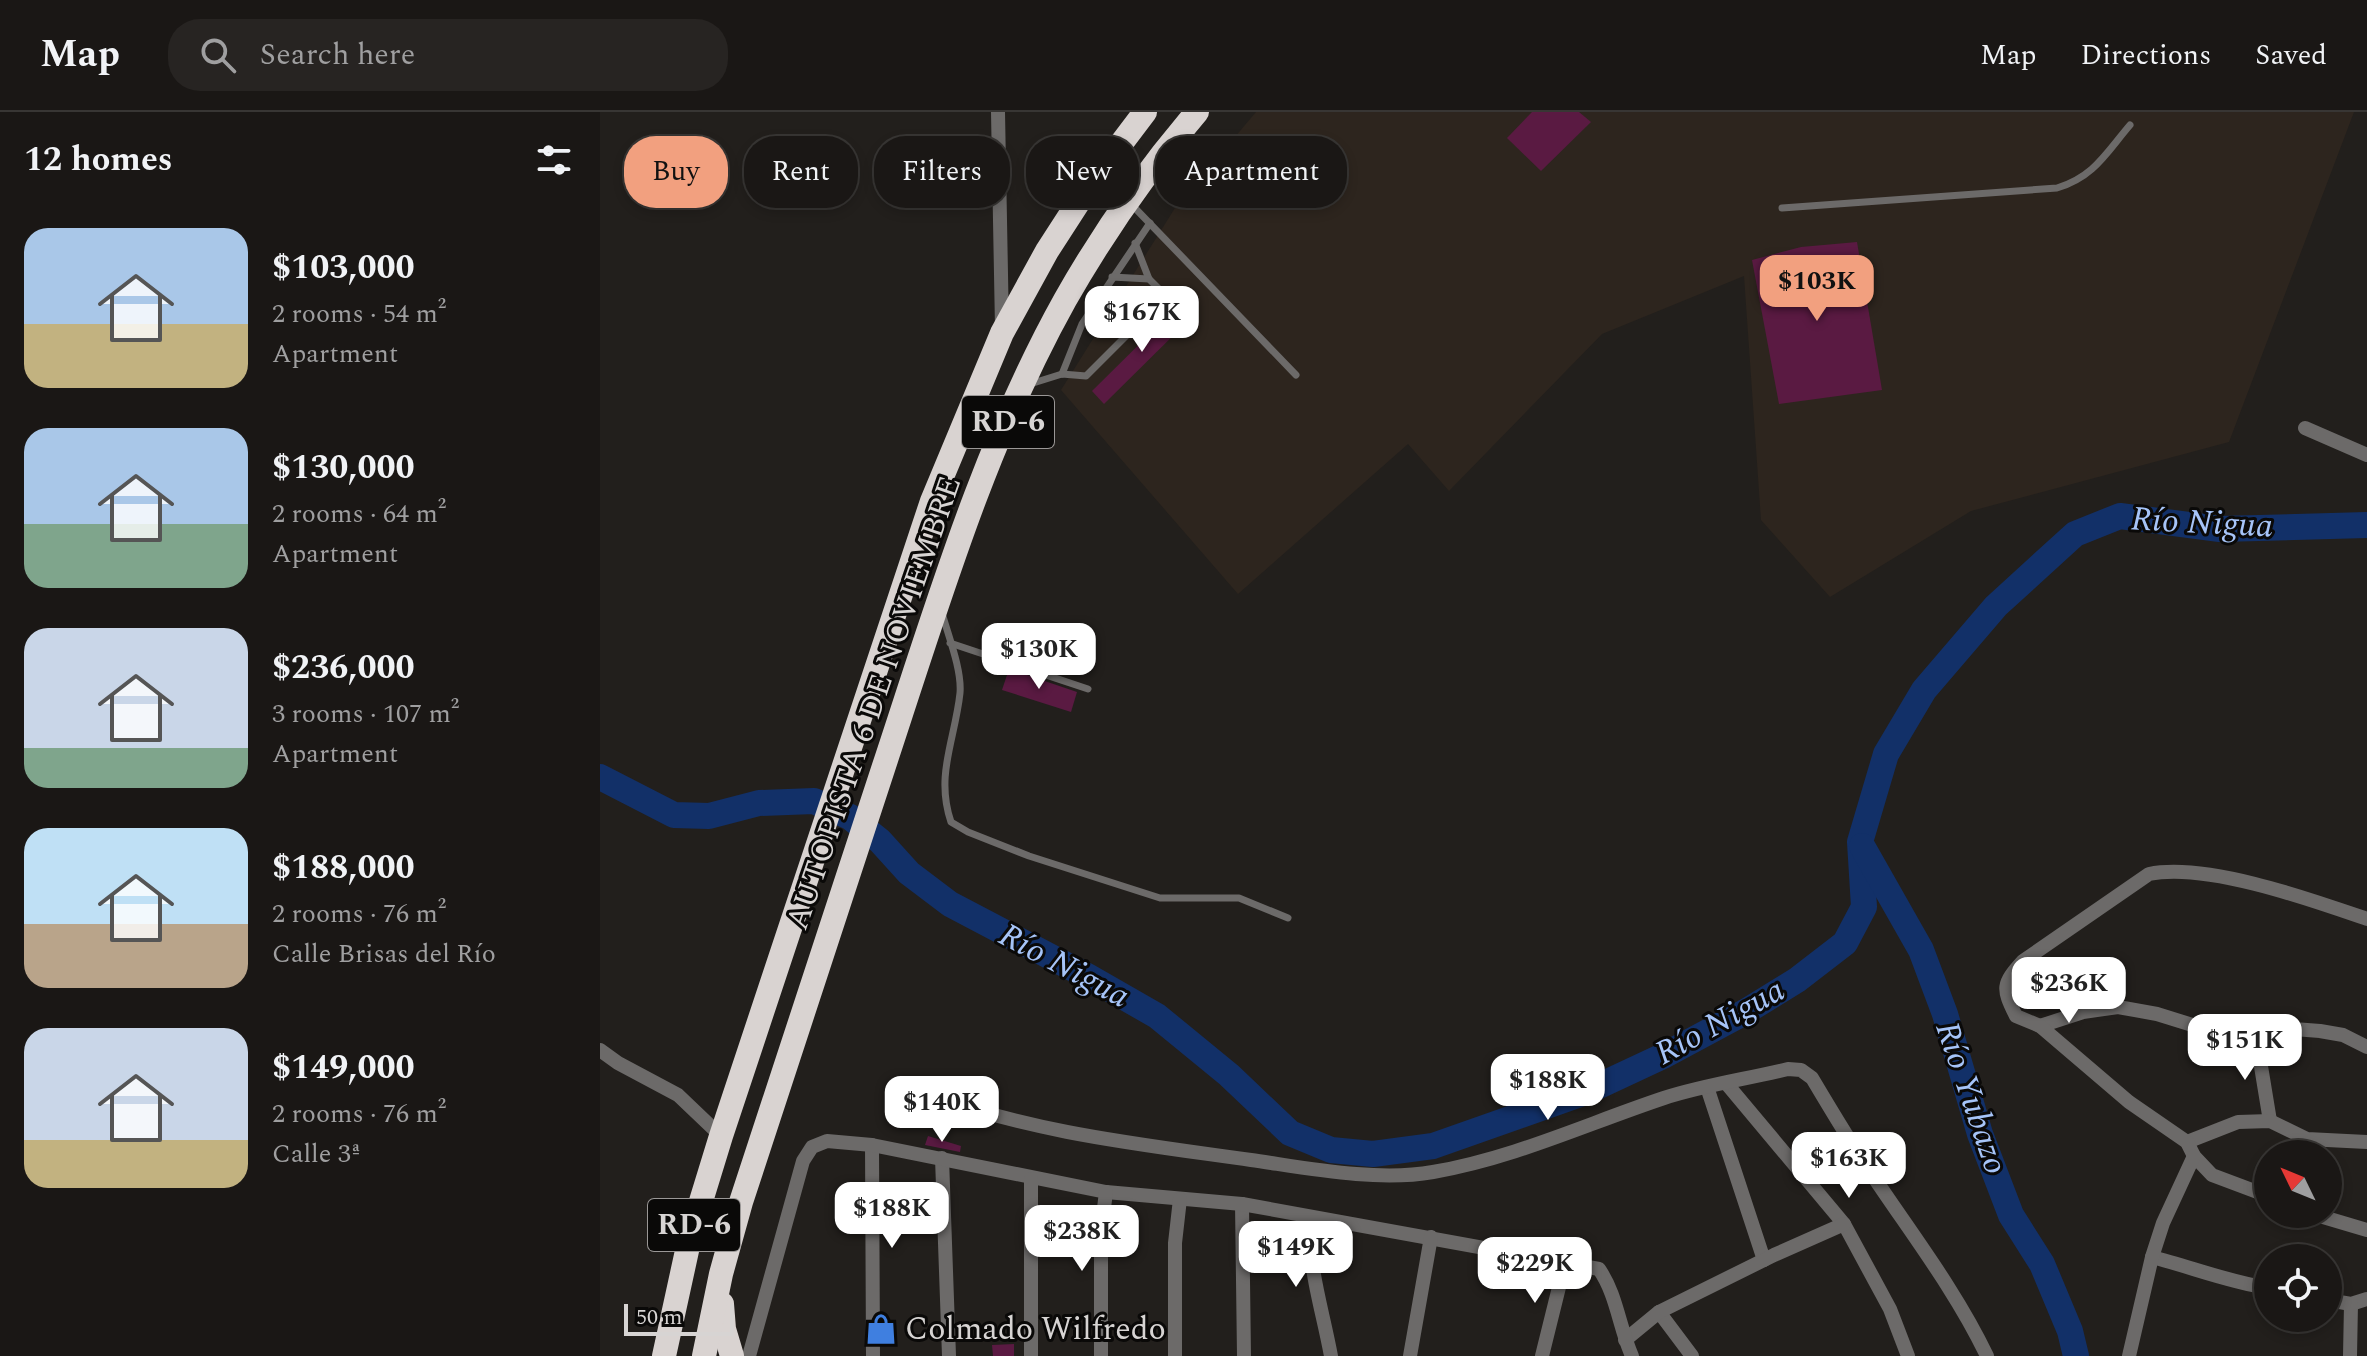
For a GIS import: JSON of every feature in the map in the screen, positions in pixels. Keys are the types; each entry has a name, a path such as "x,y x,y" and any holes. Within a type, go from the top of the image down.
{"highway":[{"name":"AUTOPISTA 6 DE NOVIEMBRE","path":"664,1356 690,1237 733,1097 932,501 1002,333 1047,251 1089,186 1145,112"},
{"name":"AUTOPISTA 6 DE NOVIEMBRE","path":"1139,187 1197,112"},
{"name":"AUTOPISTA 6 DE NOVIEMBRE","path":"704,1356 721,1274 769,1114 939,603 992,458 1024,386 1065,300 1124,208"},
{"path":"721,1274 724,1329 732,1356"}],"street":[{"path":"998,112 1002,333"},
{"path":"2305,428 2367,455"},
{"path":"2254,1191 2212,1175 2194,1156 2187,1142 2129,1102 2040,1026 2016,1016 2005,993 2007,979 2023,961 2149,874 2168,870 2193,871 2316,901 2367,919"},
{"path":"2040,1026 2083,1012 2118,1007 2157,1014 2215,1032 2256,1036 2294,1029 2320,1031 2343,1035 2367,1047"},
{"path":"2256,1036 2270,1121"},
{"path":"600,1050 678,1095 721,1136"},
{"path":"925,1093 975,1112 1029,1126 1134,1145 1324,1170 1379,1174 1429,1173 1487,1161 1541,1144 1665,1097 1788,1069 1801,1070 1812,1078 1962,1310 1987,1356"},
{"path":"1726,1083 1844,1224 1890,1309 1908,1356"},
{"path":"1707,1087 1764,1260"},
{"path":"2187,1142 2238,1122 2270,1121 2307,1139 2367,1142"},
{"path":"749,1356 806,1153 827,1141 872,1145 1106,1192 1242,1204 1599,1269 1610,1285 1632,1356"},
{"path":"872,1145 873,1356"},
{"path":"2129,1356 2163,1223 2194,1156"},
{"path":"942,1158 949,1356"},
{"path":"1031,1179 1031,1356"},
{"path":"1101,1356 1101,1232 1106,1192"},
{"path":"1175,1356 1175,1243 1180,1199"},
{"path":"1242,1204 1244,1356"},
{"path":"1310,1218 1309,1249 1331,1356"},
{"path":"2342,1223 2367,1230"},
{"path":"1625,1340 1659,1312 1844,1224"},
{"path":"1410,1356 1431,1237"},
{"path":"2152,1257 2254,1286"},
{"path":"1542,1356 1565,1263"},
{"path":"2342,1302 2351,1304 2367,1297"},
{"path":"2350,1356 2351,1304"},
{"path":"1659,1312 1692,1356"}],"lane":[{"path":"1782,208 2057,188 2079,181 2095,167 2130,125"},
{"path":"1135,208 1296,375"},
{"path":"1062,374 1082,324 1150,223"},
{"path":"1024,386 1062,374 1086,376 1166,296 1149,279 1135,243"},
{"path":"1112,277 1149,279"},
{"path":"939,603 961,689 943,780 944,801 951,822 1029,856 1160,898 1239,898 1288,918"},
{"path":"950,643 1088,689"}],"shaded area":[{"path":"1256,112 2354,112 2229,442 1971,511 1830,597 1761,520 1744,276 1602,334 1449,491 1408,444 1238,594 1061,390 1175,208 1347,208 1347,136 1236,136"}],"building":[{"path":"1532,112 1579,112 1591,122 1541,171 1507,138"},
{"path":"1857,242 1882,390 1779,404 1752,260 1801,247"},
{"path":"1181,303 1193,316 1104,404 1092,391"},
{"path":"1009,669 1077,692 1071,712 1002,690"},
{"path":"928,1136 961,1146 960,1152 925,1145"},
{"path":"1014,1344 1014,1356 993,1356 992,1345"}],"waterway":[{"name":"Río Nigua","path":"600,777 674,815 709,816 759,803 814,801 850,817 880,841 909,873 950,904 1157,1016 1229,1075 1290,1133 1331,1150 1373,1154 1433,1146 1586,1092 1663,1056 1797,980 1845,943 1864,907 1860,842 1886,754 1924,690 1996,606 2075,534 2120,516 2220,529 2367,525"},
{"name":"Río Yubazo","path":"1862,846 1921,950 1945,1014 1980,1134 2011,1215 2042,1264 2070,1331 2076,1356"}],"place":[{"name":"Colmado Wilfredo","path":"881,1329"}]}
